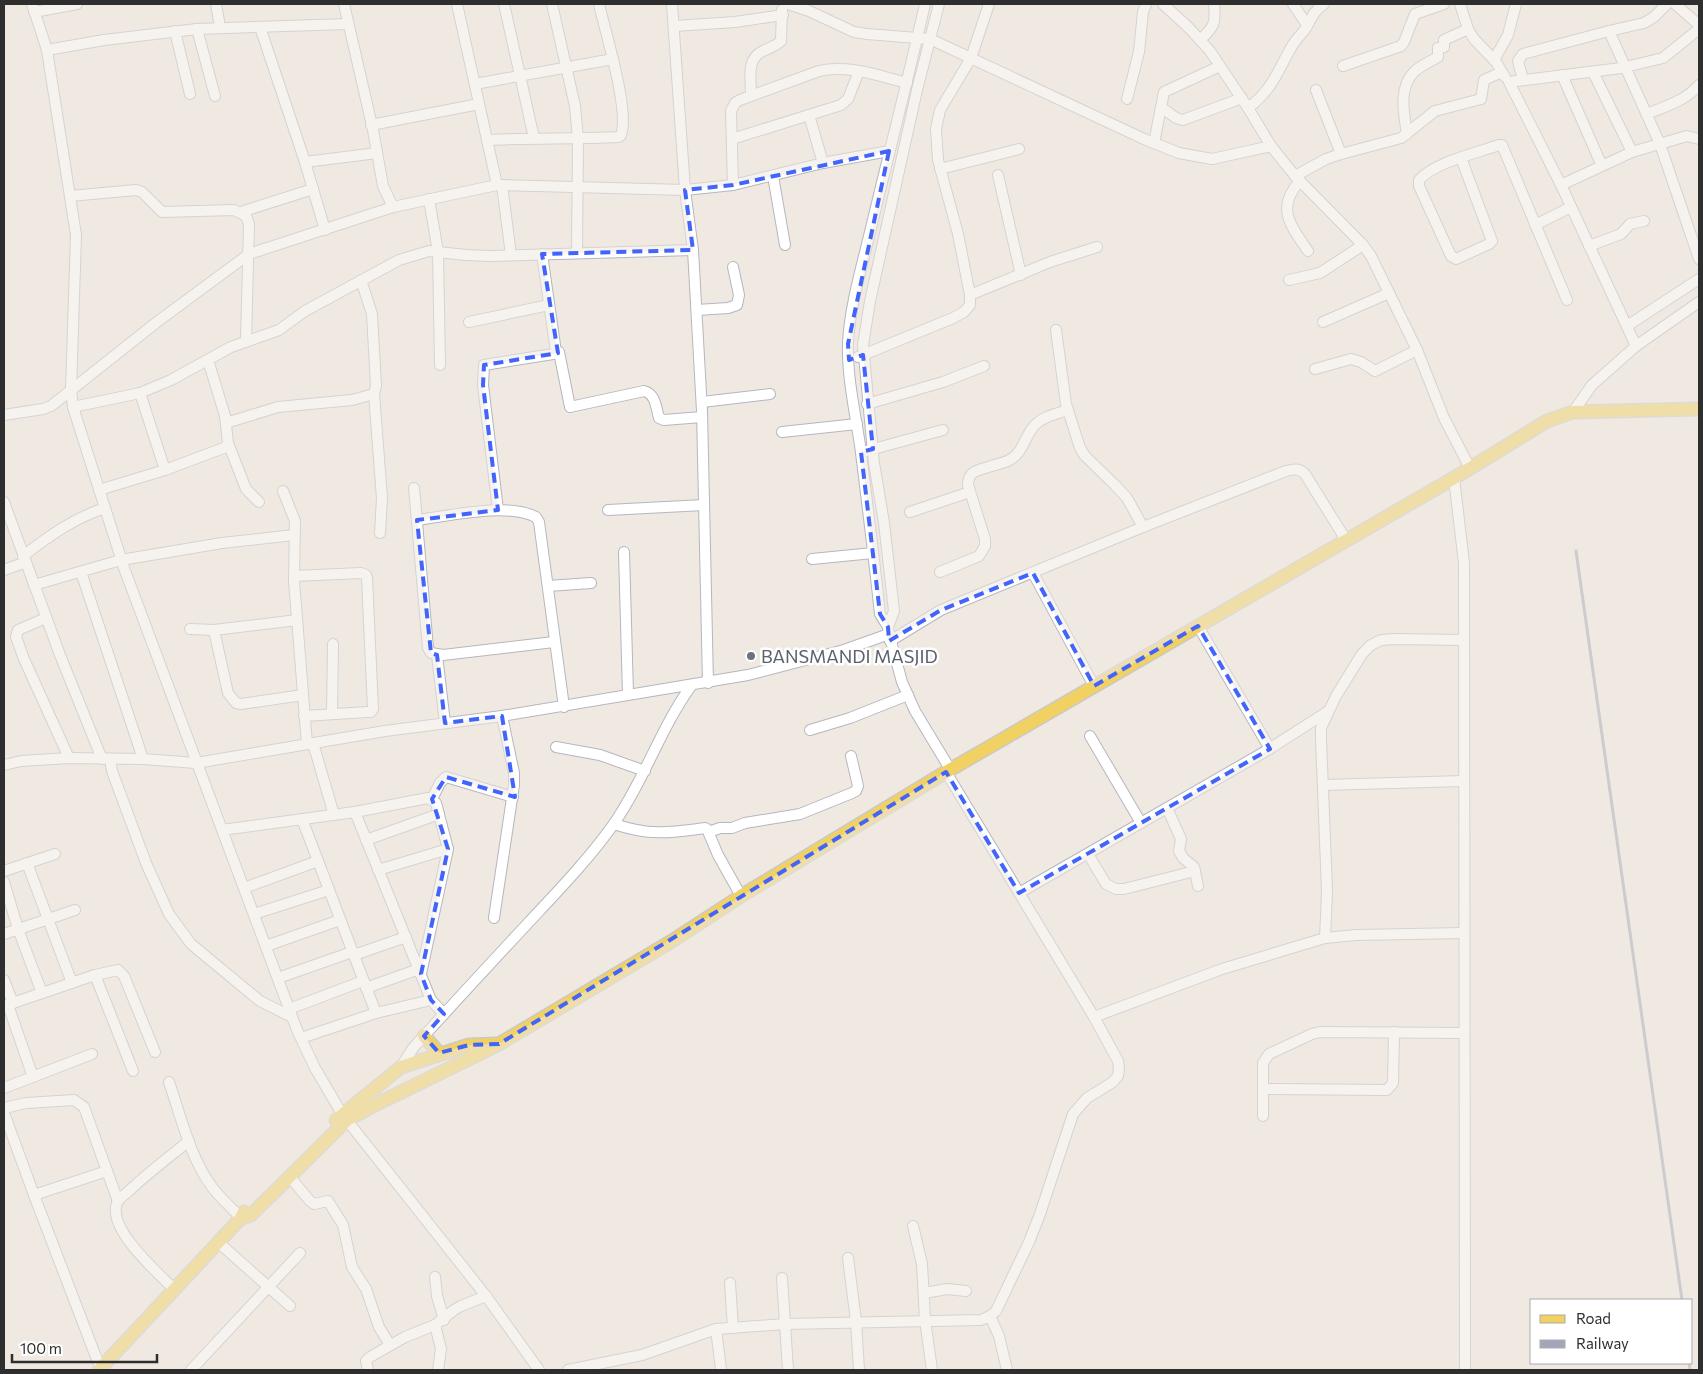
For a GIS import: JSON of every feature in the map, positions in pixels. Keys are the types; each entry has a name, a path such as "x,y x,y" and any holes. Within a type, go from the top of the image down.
{"main road":[{"path":"241,1218 251,1215 344,1117 377,1104 499,1044 672,941 741,896 948,770 1454,478 1547,421 1573,412 1699,409"},
{"path":"424,1036 439,1054"},
{"path":"100,1370 241,1218 246,1208 370,1092 401,1067 469,1045 499,1044"},
{"path":"421,1060 430,1078"},
{"path":"370,1092 377,1104"}],"street":[{"path":"77,4 33,8 47,50 76,235 72,407 121,560 300,1038 315,1068 344,1117 486,1296 539,1370"},
{"path":"216,4 220,27"},
{"path":"344,4 383,186 394,207"},
{"path":"457,4 487,140 500,185 511,255"},
{"path":"504,4 534,138"},
{"path":"552,4 576,106 578,139 577,253"},
{"path":"487,140 578,139 619,137 621,135 624,120 613,59 599,4"},
{"path":"672,4 685,190 693,250 702,402 708,683"},
{"path":"750,95 753,59 760,52 781,41 783,15 781,4"},
{"path":"788,4 809,11 854,32 930,39 1179,153 1212,159 1271,146"},
{"path":"568,1370 642,1355 716,1330 785,1324 856,1321 981,1320 990,1316 996,1311 1032,1235 1072,1114 1087,1098 1113,1082 1118,1076 1118,1061 1094,1017 915,712 889,634 880,614 853,399 848,344 853,308 925,4"},
{"path":"889,634 894,611 867,400 863,355 864,332 899,172 939,4"},
{"path":"849,360 964,312 970,305 970,295 958,234 940,169 936,129 938,116 971,58 989,4"},
{"path":"1127,99 1139,52 1143,12 1146,4"},
{"path":"1163,4 1200,40 1242,98 1271,146 1298,179 1371,256 1417,350 1444,418 1470,468"},
{"path":"1200,40 1214,27 1214,4"},
{"path":"1293,4 1307,25"},
{"path":"1248,108 1261,98 1272,84 1314,12 1324,4"},
{"path":"1343,66 1401,46 1415,14 1444,4"},
{"path":"1460,4 1468,29 1474,39 1494,60 1509,82 1561,185 1636,346"},
{"path":"1494,60 1508,35 1516,4"},
{"path":"1523,80 1518,61 1520,56 1650,20 1667,4"},
{"path":"1509,82 1594,72 1663,58 1699,27 1675,4"},
{"path":"674,26 717,24 783,15"},
{"path":"47,50 104,40 220,27 348,24"},
{"path":"260,27 305,162 325,230"},
{"path":"197,29 215,96"},
{"path":"1407,134 1403,107 1404,94 1410,77 1415,71 1438,57 1438,48 1444,47 1444,40 1468,29"},
{"path":"175,31 190,94"},
{"path":"1609,31 1660,144 1699,259"},
{"path":"475,84 613,59"},
{"path":"1154,143 1163,94 1167,89 1220,66"},
{"path":"733,185 732,107 740,100 826,69 840,68 907,83"},
{"path":"732,139 845,102 859,72"},
{"path":"1308,251 1292,228 1288,212 1288,198 1298,179 1326,159 1393,141 1407,134 1435,111 1481,99 1484,80 1502,72"},
{"path":"1594,72 1632,152"},
{"path":"1562,75 1602,166"},
{"path":"1647,114 1680,101 1699,85"},
{"path":"1316,90 1341,154"},
{"path":"1161,107 1176,118 1183,120 1242,98"},
{"path":"371,125 479,104"},
{"path":"809,115 824,163"},
{"path":"893,135 907,138"},
{"path":"1561,185 1632,152 1686,136 1699,139"},
{"path":"1462,158 1492,238 1489,244 1456,260 1450,256 1419,183 1422,178 1438,168 1462,158 1502,145 1567,300"},
{"path":"940,169 1019,149"},
{"path":"4,415 51,406 157,322 249,254 394,207 500,185 685,190 733,185 824,163 889,151"},
{"path":"305,162 377,153"},
{"path":"885,169 899,172"},
{"path":"773,176 785,246"},
{"path":"998,176 1021,274"},
{"path":"241,212 313,189"},
{"path":"70,196 136,190 142,192 162,212 234,210 246,216 250,224 246,342"},
{"path":"430,200 438,252 440,365"},
{"path":"1535,225 1571,207"},
{"path":"1589,246 1621,234 1630,224 1644,221"},
{"path":"1289,280 1320,273 1363,246"},
{"path":"970,295 1050,262 1097,247"},
{"path":"72,407 140,393 171,380 231,348 279,330 305,311 399,260 421,252 438,252 466,256 693,250"},
{"path":"498,510 482,385 484,365 556,352 542,254"},
{"path":"696,310 728,308 737,305 739,295 733,267"},
{"path":"1627,326 1699,279"},
{"path":"362,280 372,314 376,386 374,394 382,498 380,533"},
{"path":"1323,322 1389,293"},
{"path":"1573,412 1592,385 1636,346 1699,302"},
{"path":"469,322 549,305"},
{"path":"1056,330 1068,410 1080,448 1085,456 1126,498 1143,527"},
{"path":"1315,369 1351,359 1361,362 1375,371 1417,350"},
{"path":"559,352 570,407 644,391 653,397 659,418 664,420 702,417"},
{"path":"208,360 226,423 229,446 246,489 259,502"},
{"path":"853,399 867,400 943,382 984,366"},
{"path":"140,393 165,470"},
{"path":"226,423 278,407 352,400 374,394"},
{"path":"702,402 770,394"},
{"path":"940,572 979,556 985,546 985,539 968,485 968,478 972,472 1009,460 1017,454 1029,431 1036,424 1042,419 1068,410"},
{"path":"782,432 857,424"},
{"path":"860,452 943,430"},
{"path":"99,490 165,470 229,446"},
{"path":"4,765 21,761 69,758 142,759 196,763 385,731 564,707 628,694 691,686 748,675 844,650 889,634 941,610 1143,527 1286,471 1296,469 1306,474 1346,540"},
{"path":"1454,478 1464,563 1465,1370"},
{"path":"414,488 428,648 431,653 452,654 554,642"},
{"path":"283,491 294,516 294,576 304,716 310,743 334,815"},
{"path":"910,512 970,492"},
{"path":"4,502 46,618 112,771 146,863 169,914 191,944 260,1001 291,1013 364,984 420,972"},
{"path":"608,510 704,505"},
{"path":"4,570 25,559 52,534 74,520 105,508"},
{"path":"416,520 498,510 520,511 536,517 539,522 564,707"},
{"path":"34,586 121,560 222,543 294,535"},
{"path":"624,552 628,694"},
{"path":"812,559 873,553"},
{"path":"81,572 142,759"},
{"path":"294,576 361,573 366,575 367,578 373,709 371,712 304,716"},
{"path":"1033,573 1094,686"},
{"path":"548,586 592,584"},
{"path":"46,618 18,630 16,637 69,758"},
{"path":"190,629 214,630 297,620"},
{"path":"1198,626 1270,749"},
{"path":"214,630 228,693 236,703 241,704 303,696"},
{"path":"1325,938 1327,899 1321,728 1327,712 1362,654 1371,645 1381,640 1464,640"},
{"path":"332,714 333,644"},
{"path":"437,654 445,723"},
{"path":"401,1067 413,1048 570,878 614,824 645,771 676,707 691,686"},
{"path":"810,730 850,718 908,695"},
{"path":"1020,893 1270,749 1327,712"},
{"path":"494,918 513,797 514,773 502,716"},
{"path":"1090,736 1141,824"},
{"path":"556,747 600,754 645,771"},
{"path":"709,832 720,828 732,828 745,823 810,811 852,793 858,786 851,756"},
{"path":"432,799 440,783 446,777 513,797"},
{"path":"1323,785 1464,781"},
{"path":"222,830 355,812 428,798 432,799 436,802 448,849 420,972"},
{"path":"1167,808 1180,839 1179,852 1194,867 1198,886"},
{"path":"355,812 431,1000 444,1014"},
{"path":"366,840 439,814"},
{"path":"302,819 376,1013"},
{"path":"614,824 644,833 667,833 705,828 709,832 718,856 741,896"},
{"path":"378,870 448,849"},
{"path":"4,871 55,854"},
{"path":"1088,854 1106,884 1116,890 1195,871"},
{"path":"244,888 318,861"},
{"path":"26,863 72,983"},
{"path":"4,882 18,929 42,993"},
{"path":"254,914 329,890"},
{"path":"4,934 75,910"},
{"path":"266,946 340,920"},
{"path":"1094,1017 1222,969 1325,938 1356,935 1464,933"},
{"path":"278,978 406,937"},
{"path":"8,1005 95,975 118,970 124,976 154,1052"},
{"path":"95,975 133,1072"},
{"path":"4,980 8,1005 33,1077"},
{"path":"300,1038 376,1013 431,1000"},
{"path":"1263,1089 1387,1090 1393,1083 1394,1032"},
{"path":"1263,1116 1263,1063 1265,1058 1269,1054 1312,1034 1464,1033"},
{"path":"4,1088 92,1054"},
{"path":"168,1082 189,1141 202,1170 212,1187 241,1218"},
{"path":"4,1108 26,1103 74,1100 84,1106 118,1201 116,1215 123,1232 140,1255 174,1289"},
{"path":"4,1113 100,1370"},
{"path":"118,1201 148,1172 189,1141"},
{"path":"34,1195 107,1171"},
{"path":"289,1176 314,1204 328,1201 331,1204 343,1225 352,1267 366,1289 380,1327 390,1346"},
{"path":"912,1226 922,1264 932,1370"},
{"path":"218,1242 290,1306"},
{"path":"191,1370 300,1253"},
{"path":"848,1258 856,1321 859,1370"},
{"path":"435,1277 441,1349 438,1370"},
{"path":"782,1278 788,1370"},
{"path":"730,1283 733,1328"},
{"path":"924,1293 947,1290 966,1291"},
{"path":"368,1370 366,1361 368,1358 416,1332 440,1323 454,1310 486,1296"},
{"path":"990,1316 999,1336 1007,1370"},
{"path":"716,1330 722,1370"}],"highlighted area":[{"path":"889,151 848,344 849,360 863,355 873,449 861,452 880,614 888,627 889,641 941,610 1033,573 1094,686 1198,626 1270,749 1019,893 946,772 499,1044 469,1045 439,1053 424,1036 444,1014 431,1000 421,974 448,849 432,799 446,777 515,797 502,716 445,723 437,655 431,653 417,520 498,510 483,385 484,365 558,353 542,254 693,250 685,190 733,185"}],"railway":[{"path":"1576,551 1682,1299"},
{"path":"1689,1364 1690,1370"}],"place":[{"name":"BANSMANDI MASJID","path":"751,656"}]}
